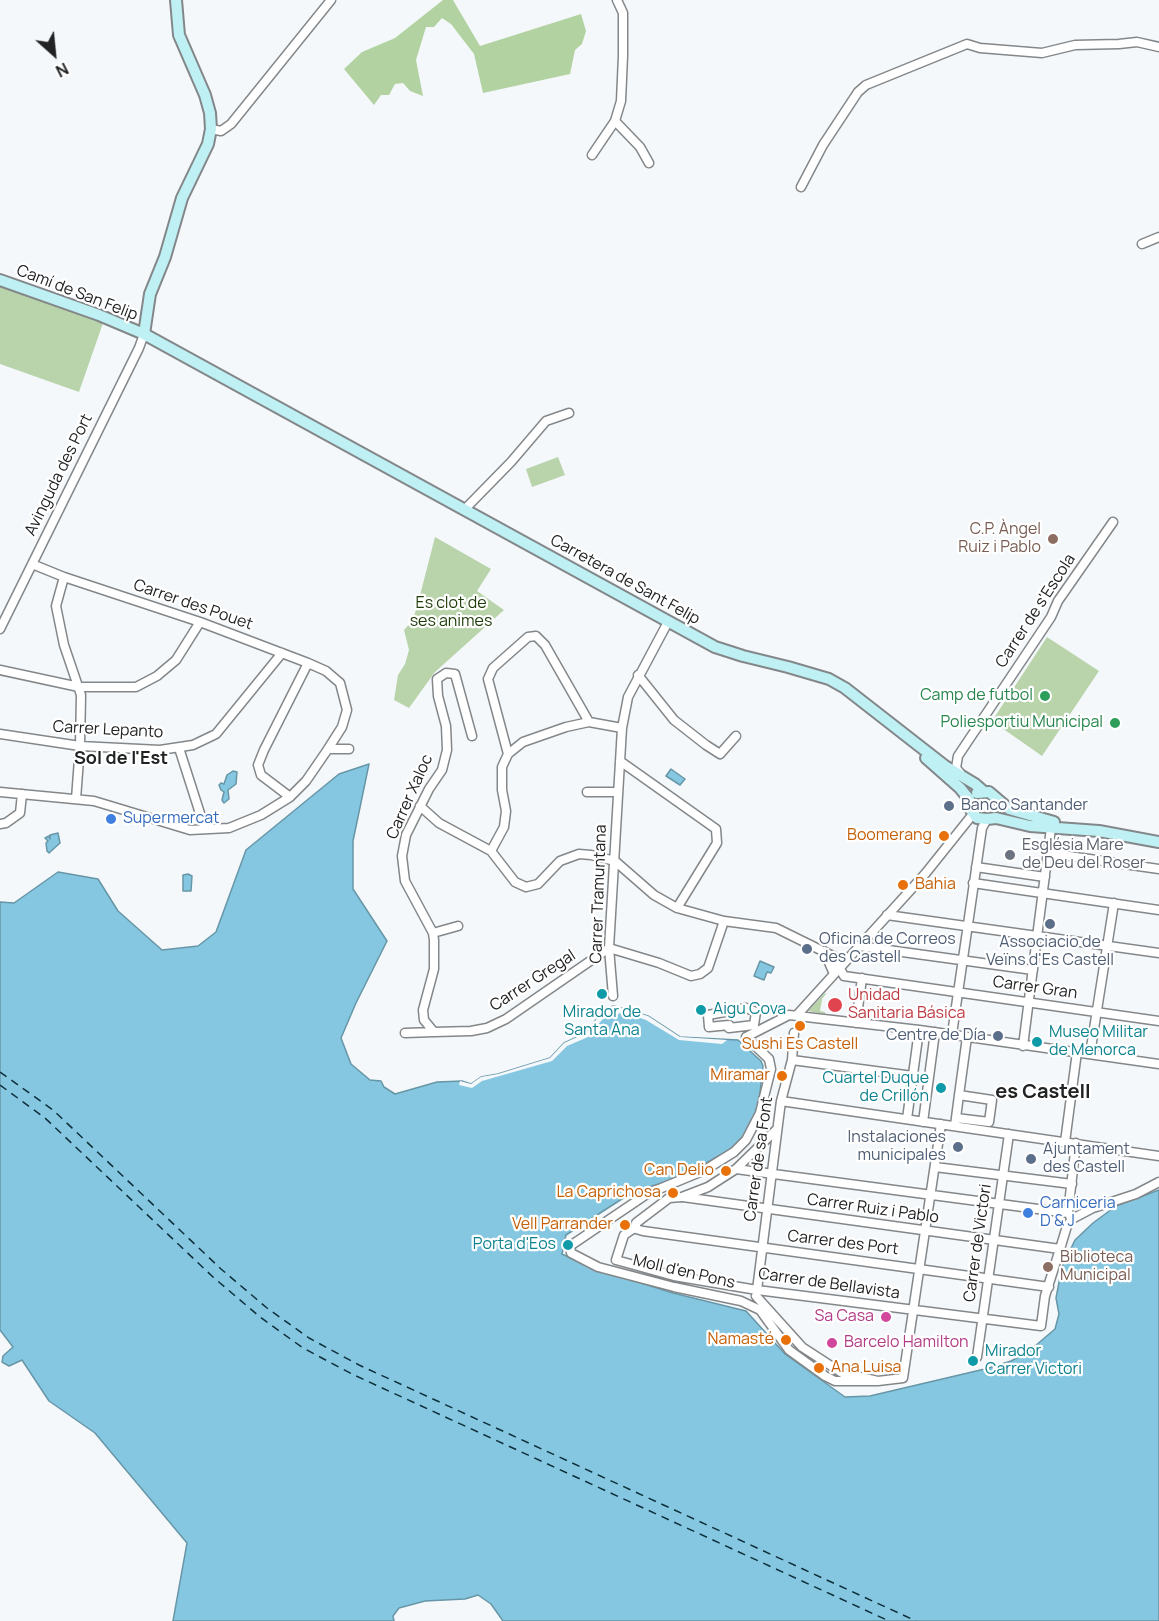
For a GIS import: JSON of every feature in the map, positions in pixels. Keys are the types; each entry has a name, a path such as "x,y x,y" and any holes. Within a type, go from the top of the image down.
{"main road":[{"path":"144,334 150,294 165,257 182,198 208,144 211,129 205,95 178,35 177,0"},
{"name":"Camí de San Felip","path":"0,280 99,315 144,334 249,392"},
{"name":"Carretera de Sant Felip","path":"249,392 715,647 829,679 845,688 898,731 983,791"},
{"path":"898,731 939,772 960,788 977,818 1030,826 1099,831"},
{"path":"970,802 974,795 983,791 992,793 1009,809 1032,817 1159,842"},
{"path":"991,819 1001,812 1002,804"}],"street":[{"path":"211,129 221,131 231,124 331,0"},
{"path":"592,155 615,121 621,101 623,12 617,0"},
{"path":"801,187 823,145 858,92 866,85 967,44 980,48 1042,53 1075,45 1137,42 1159,46"},
{"path":"615,121 640,147 649,163"},
{"path":"1142,244 1159,237"},
{"name":"Avinguda des Port","path":"0,629 140,348 144,334"},
{"path":"465,509 511,462 546,421 569,413"},
{"name":"Carrer de s'Escola","path":"963,777 956,768 958,756 1051,617 1058,601 1113,522"},
{"name":"Carrer des Pouet","path":"32,564 64,577 200,622 326,671 340,683 347,710 342,727 328,748"},
{"path":"64,577 56,606 64,645 80,687 80,746 75,799"},
{"path":"0,670 80,687 136,687 157,676 176,660 200,622"},
{"name":"Carrer Tramuntana","path":"613,996 609,948 622,728 628,697 668,622"},
{"path":"508,754 488,679 493,668 528,637 536,636 545,645 589,722"},
{"name":"Carrer Lepanto","path":"0,734 80,746 160,750 193,745 216,734 282,653"},
{"path":"290,797 261,775 258,765 308,663"},
{"name":"Carrer Xaloc","path":"431,1029 424,1020 423,1010 434,969 433,933 407,887 401,864 406,835 420,806 442,770 447,750 446,726 438,696 437,679 446,673 455,674 472,736"},
{"path":"638,675 674,720 720,754 736,736"},
{"path":"491,851 504,827 506,811 502,790 502,767 508,754 523,742 566,727 589,722 622,728"},
{"path":"179,748 205,829"},
{"path":"0,792 94,801 190,830 229,828 261,815 290,797 306,781 328,748 349,749"},
{"path":"620,761 716,829 717,843 677,908"},
{"path":"587,792 618,792"},
{"path":"0,824 6,823 20,813 22,794"},
{"path":"420,806 438,823 491,851 515,882 526,887 538,884 560,861 579,854 615,861"},
{"path":"793,1015 925,874 973,814"},
{"path":"952,1034 982,828 991,819"},
{"path":"1023,1046 1051,828"},
{"path":"1048,853 1159,869"},
{"name":"Carrer Gran","path":"615,861 654,895 677,908 724,921 776,928 828,953 844,976 1159,1021"},
{"path":"976,867 1045,877"},
{"path":"973,883 1159,910"},
{"path":"1090,1054 1114,903"},
{"path":"887,915 1159,954"},
{"path":"609,948 691,976 700,974 708,968 724,921"},
{"path":"433,933 458,926"},
{"path":"859,946 1033,970"},
{"name":"Carrer Gregal","path":"405,1033 431,1029 471,1031 487,1028 506,1019 609,948"},
{"path":"828,953 839,968"},
{"path":"856,1023 862,978"},
{"path":"746,1008 756,1012 754,1025 729,1028 729,1025 709,1027 708,1015 746,1008"},
{"path":"793,1015 952,1034 1159,1064"},
{"name":"Moll d'en Pons","path":"793,1015 746,1037 768,1059 771,1069 760,1113 746,1140 722,1161 673,1185 647,1194 577,1239 570,1246 571,1253 598,1267 674,1287 741,1301 760,1310 789,1350 825,1376 835,1381 878,1381"},
{"path":"907,1119 919,1030"},
{"path":"923,1122 935,1032"},
{"name":"Carrer de sa Font","path":"757,1293 781,1101 792,1060 794,1034"},
{"path":"956,1122 967,1037"},
{"path":"1065,1142 1077,1052"},
{"path":"792,1060 913,1076"},
{"path":"781,1101 941,1124 989,1122 992,1100 959,1095"},
{"path":"956,1122 1009,1134 1159,1156"},
{"path":"757,1293 802,1347 842,1373 878,1381 903,1378 941,1124"},
{"path":"636,1227 636,1223 669,1198 682,1197 708,1187 736,1169 777,1129"},
{"name":"Carrer de Victori","path":"977,1357 1009,1134"},
{"path":"1049,1287 1070,1216 1076,1143"},
{"path":"934,1167 1072,1184"},
{"path":"736,1169 999,1204 1070,1216 1136,1194 1159,1182"},
{"name":"Carrer Ruiz i Pablo","path":"682,1197 1060,1249"},
{"name":"Carrer des Port","path":"636,1227 643,1231 1049,1287"},
{"name":"Carrer de Bellavista","path":"636,1227 624,1235 616,1260 674,1276 757,1293 1041,1326 1045,1296 1049,1287"}],"green space":[{"path":"443,0 453,0 480,46 581,14 586,31 582,44 575,50 570,74 483,93 474,54 451,24 442,18 434,27 426,27 416,60 423,96 410,91 403,83 395,84 389,95 381,95 374,105 344,69 362,52 395,38"},
{"path":"0,285 103,323 79,392 0,364"},
{"path":"558,457 565,475 532,487 526,469"},
{"name":"Es clot de ses animes","path":"435,537 491,569 477,591 504,610 435,672 409,708 394,700 398,675 405,664 409,650 404,630 412,621 417,607"},
{"name":"Camp de futbol","path":"1047,637 1099,671 1042,756 992,721"},
{"path":"825,993 820,1011 825,1014 808,1011"}],"water":[{"path":"369,764 353,841 353,889 387,941 341,1038 351,1064 370,1080 381,1081 384,1087 395,1094 437,1082 462,1081 471,1084 481,1077 550,1058 564,1043 586,1033 598,1017 614,1006 648,1016 680,1037 738,1040 761,1061 763,1066 759,1101 753,1121 743,1138 731,1149 680,1178 625,1197 566,1235 562,1254 587,1266 673,1293 746,1311 785,1354 845,1397 870,1396 989,1368 1011,1361 1028,1352 1055,1329 1059,1314 1056,1298 1062,1267 1075,1240 1116,1206 1159,1190 1159,1621 503,1621 491,1604 478,1595 465,1599 425,1601 399,1608 393,1616 394,1621 173,1621 187,1543 95,1433 49,1401 22,1360 9,1366 2,1362 3,1356 13,1347 0,1330 0,902 14,903 58,872 98,879 118,911 162,950 198,946 216,932 246,850 339,774"},
{"path":"671,769 685,779 680,785 666,776"},
{"path":"233,771 237,772 236,784 228,790 229,799 224,803 222,800 224,792 219,785 224,784 227,775"},
{"path":"58,833 60,843 49,853 46,843 48,841 45,838 49,836 50,839 50,835"},
{"path":"183,875 192,876 191,891 183,891"},
{"path":"760,961 774,967 771,973 767,972 764,980 754,976"}],"pier":[{"path":"614,1006 648,1016 680,1037 727,1040 722,1044 679,1040 646,1020 623,1012 609,1018 606,1015 588,1037 567,1046 552,1061 482,1081 472,1088 459,1085 460,1081 471,1084 481,1077 550,1058 564,1043 586,1033 598,1017"}],"ferry route":[{"path":"0,1072 53,1110 221,1269 267,1308 309,1338 359,1365 916,1621"},
{"path":"0,1085 45,1118 213,1277 260,1317 303,1348 354,1375 889,1621"}],"place":[{"name":"C.P. Àngel Ruiz i Pablo","path":"1053,539"},
{"name":"Camp de futbol","path":"1045,696"},
{"name":"Poliesportiu Municipal","path":"1115,723"},
{"name":"Banco Santander","path":"949,806"},
{"name":"Supermercat","path":"111,819"},
{"name":"Boomerang","path":"944,836"},
{"name":"Església Mare de Deu del Roser","path":"1010,855"},
{"name":"Bahia","path":"903,885"},
{"name":"Associacio de Veïns d'Es Castell","path":"1050,924"},
{"name":"Oficina de Correos des Castell","path":"807,949"},
{"name":"Mirador de Santa Ana","path":"602,994"},
{"name":"Unidad Sanitaria Básica","path":"835,1005"},
{"name":"Aigu Cova","path":"701,1010"},
{"name":"Sushi Es Castell","path":"800,1026"},
{"name":"Centre de Día","path":"998,1036"},
{"name":"Museo Militar de Menorca","path":"1037,1042"},
{"name":"Miramar","path":"782,1076"},
{"name":"Cuartel Duque de Crillón","path":"941,1088"},
{"name":"Instalaciones municipales","path":"958,1147"},
{"name":"Ajuntament des Castell","path":"1031,1159"},
{"name":"Can Delio","path":"726,1171"},
{"name":"La Caprichosa","path":"673,1193"},
{"name":"Carniceria D & J","path":"1028,1213"},
{"name":"Vell Parrander","path":"625,1225"},
{"name":"Porta d'Eos","path":"568,1245"},
{"name":"Biblioteca Municipal","path":"1048,1267"},
{"name":"Sa Casa","path":"886,1317"},
{"name":"Namasté","path":"786,1340"},
{"name":"Barcelo Hamilton","path":"832,1343"},
{"name":"Mirador Carrer Victori","path":"973,1361"},
{"name":"Ana Luisa","path":"819,1368"}],"district":[{"name":"Sol de l'Est","path":"121,759"},
{"name":"es Castell","path":"1043,1092"}]}
